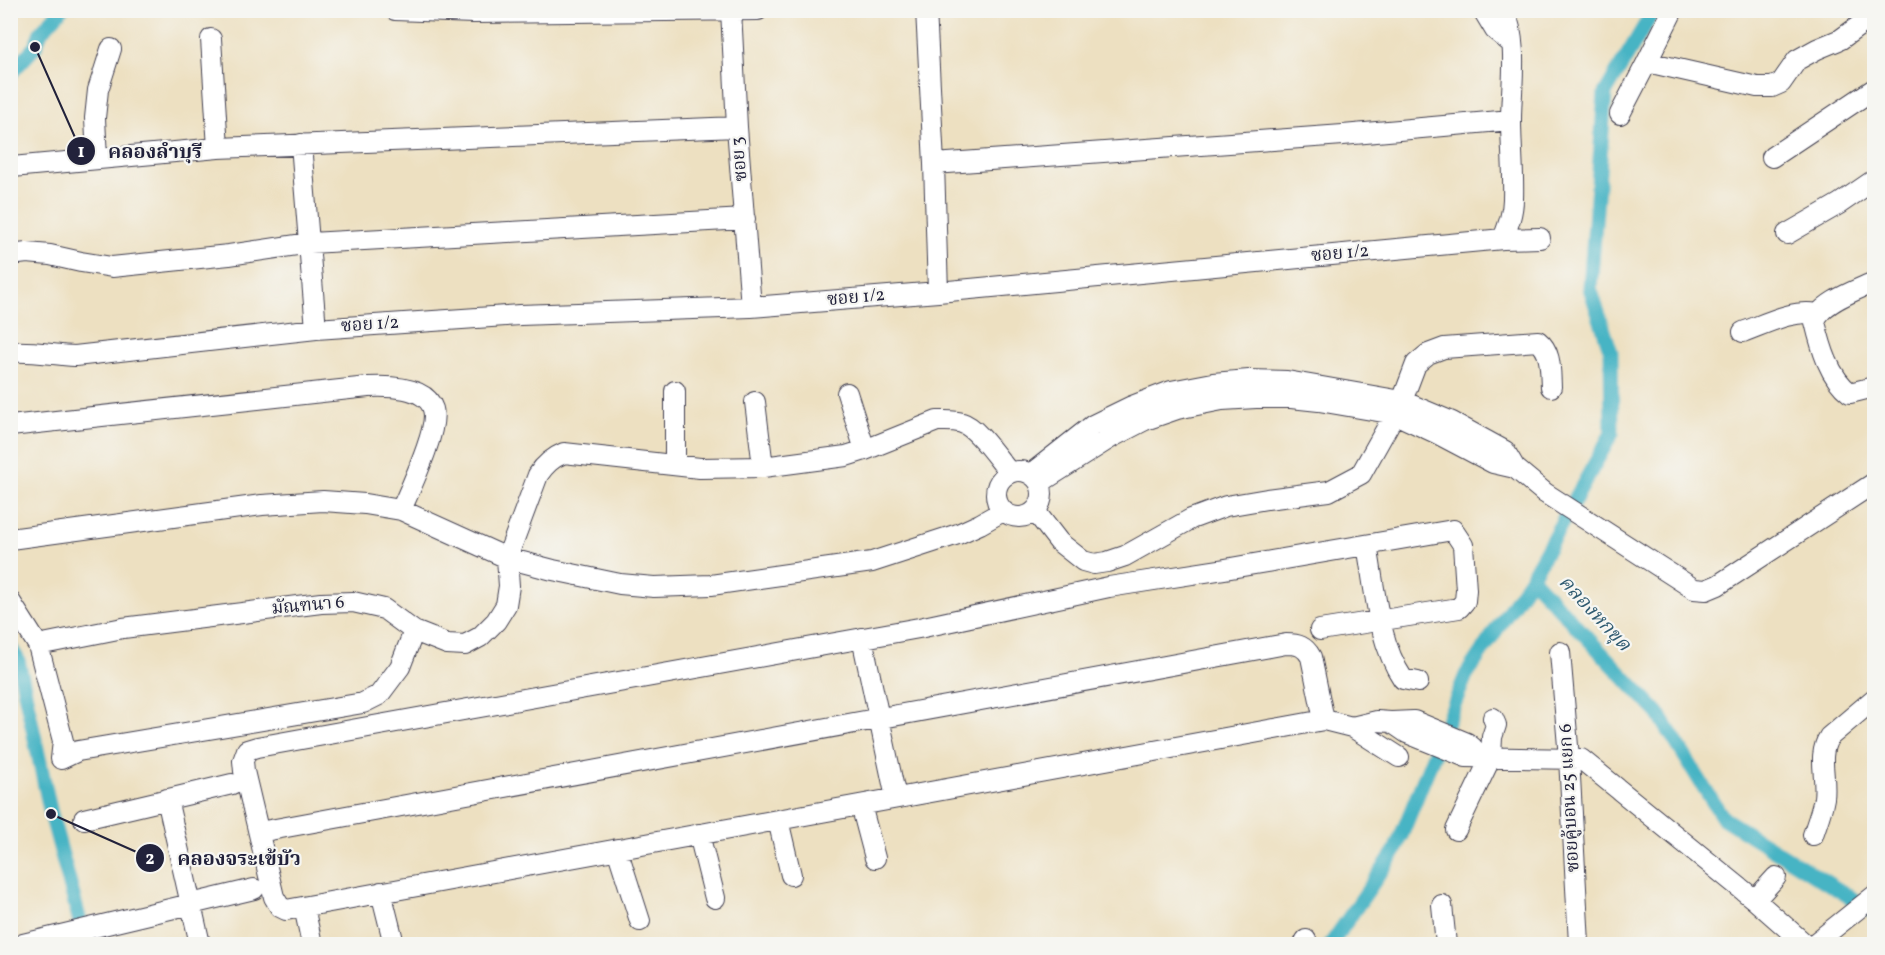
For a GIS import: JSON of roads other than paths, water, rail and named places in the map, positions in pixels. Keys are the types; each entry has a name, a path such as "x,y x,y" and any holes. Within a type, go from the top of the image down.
{"street":[{"path":"395,10 474,13 758,10"},
{"path":"926,10 938,292"},
{"path":"1483,10 1495,30 1511,43"},
{"path":"1503,239 1514,200 1511,120 1513,68 1510,23 1504,10"},
{"path":"1620,114 1673,10"},
{"name":"ซอย 3","path":"731,11 751,307"},
{"path":"1647,62 1757,87 1772,87 1780,82 1797,60 1841,39 1875,15"},
{"path":"211,39 218,148"},
{"path":"97,159 94,118 98,90 111,49"},
{"path":"1772,157 1875,89"},
{"path":"934,164 1331,136 1511,120"},
{"path":"12,167 218,148 737,126"},
{"path":"301,144 316,329"},
{"path":"1787,234 1875,180"},
{"path":"10,255 27,253 50,255 112,267 229,255 310,243 745,219"},
{"name":"ซอย 1/2","path":"10,352 32,351 57,356 75,356 316,329 520,315 751,307 938,292 1503,239 1540,238"},
{"path":"1875,282 1824,307 1817,315 1815,322 1834,377 1850,393 1875,387"},
{"path":"1743,332 1792,315 1808,312 1817,315"},
{"path":"1035,511 1059,542 1083,561 1094,564 1107,562 1125,556 1191,519 1226,506 1329,492 1361,474 1399,408 1416,364 1428,354 1444,348 1538,341 1545,346 1548,355 1551,387"},
{"path":"1036,478 1144,420 1165,403 1222,400 1299,383 1452,422 1505,451 1515,468 1545,494 1572,512 1694,588 1706,591 1875,483"},
{"path":"10,426 393,385 427,399 434,410 434,422 429,441 401,510"},
{"path":"675,391 675,465"},
{"path":"847,393 865,450"},
{"path":"755,402 763,467"},
{"path":"507,558 538,475 554,457 564,453 700,468 763,467 846,456 937,421 963,423 973,430 1009,472"},
{"path":"1021,470 1036,478 1043,492 1041,503 1028,516 1010,515 1003,511 997,501 996,490 1000,480 1009,472 1021,470"},
{"path":"10,539 261,505 323,501 365,504 401,510 507,558 553,570 620,584 711,585 872,562 958,534 1003,511"},
{"path":"1320,630 1459,608 1465,601 1466,591 1463,545 1453,530 1226,569 1109,586 919,628 257,747 247,750 243,761 276,902 286,910 1324,720 1352,727 1399,757"},
{"path":"1367,545 1380,619 1393,664 1403,680 1418,682"},
{"name":"มัณฑนา 6","path":"38,645 123,628 321,603 352,602 384,609 414,631 447,644 465,645 480,637 496,621 506,605 509,586 507,558"},
{"path":"10,601 38,645 63,741 61,759 78,751 363,703 379,695 400,667 414,631"},
{"path":"862,638 896,798"},
{"path":"259,832 1286,644 1294,644 1306,649 1311,657 1324,720"},
{"name":"ซอยคู้บอน 25 แยก 6","path":"1560,652 1569,758 1579,945"},
{"path":"1813,835 1824,797 1824,744 1829,737 1875,699"},
{"path":"1456,830 1477,754 1492,737 1496,725 1493,718"},
{"path":"1352,727 1377,721 1404,725 1477,754 1581,759 1755,900 1805,945"},
{"path":"84,819 232,784"},
{"path":"167,800 200,945"},
{"path":"861,805 875,858"},
{"path":"778,820 791,875"},
{"path":"699,834 715,898"},
{"path":"617,849 640,921"},
{"path":"1755,900 1776,877"},
{"path":"23,945 254,889"},
{"path":"381,892 394,945"},
{"path":"1814,945 1875,896"},
{"path":"1442,905 1446,945"},
{"path":"304,907 312,945"}],"waterway":[{"path":"10,74 35,47 41,32 61,10"},
{"path":"1531,578 1612,433 1611,352 1590,288 1605,93 1654,10"},
{"name":"คลองหกขุด","path":"1331,944 1395,851 1466,675 1531,578 1658,713 1723,818 1874,912"},
{"path":"10,647 18,660 51,814 86,944"}],"place":[{"name":"คลองลำบุรี","path":"35,47"},
{"name":"คลองจระเข้บัว","path":"51,814"}]}
